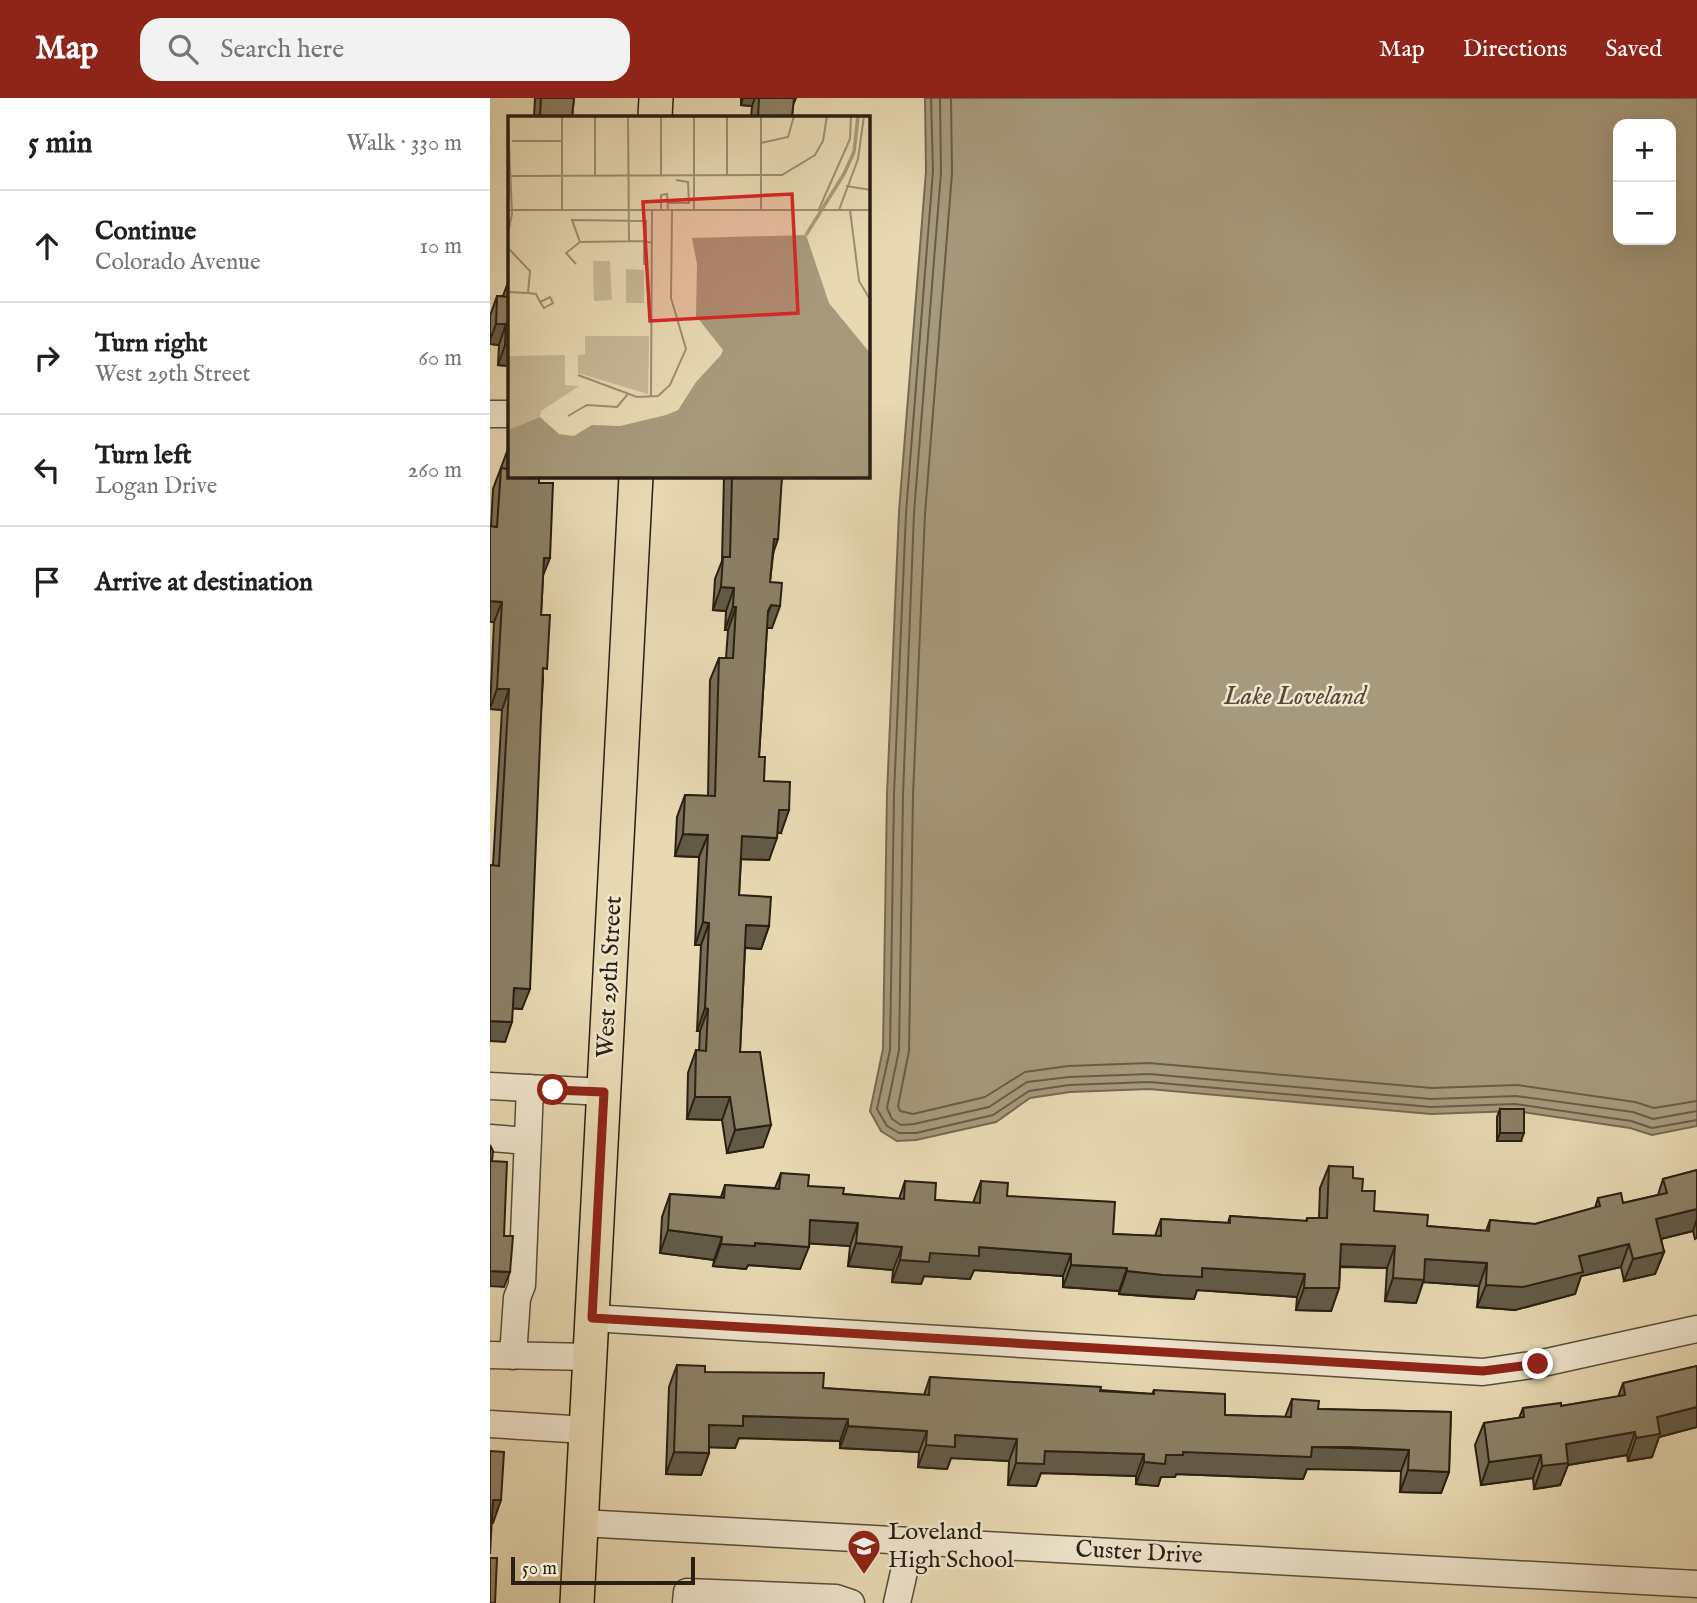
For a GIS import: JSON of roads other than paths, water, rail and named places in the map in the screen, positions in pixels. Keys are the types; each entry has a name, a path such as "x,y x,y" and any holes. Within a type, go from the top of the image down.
{"main road":[{"path":"655,116 656,98"},
{"name":"West 29th Street","path":"577,1603 636,478"}],"street":[{"path":"490,414 508,414"},
{"path":"490,1086 604,1092"},
{"path":"530,1088 522,1285 502,1355 590,1357"},
{"path":"490,1139 528,1141"},
{"path":"592,1318 1483,1371 1538,1364 1697,1329"},
{"path":"490,1424 586,1430"},
{"name":"Custer Drive","path":"581,1523 1697,1584"},
{"path":"897,1603 911,1541"},
{"path":"687,1603 687,1592 836,1598 851,1603"}],"water":[{"name":"Lake Loveland","path":"925,98 1697,98 1697,1126 1652,1135 1630,1128 1515,1111 1431,1114 1149,1089 1070,1092 1030,1098 996,1122 916,1140 897,1141 881,1131 870,1111 883,1049 887,794 899,512 926,171"}],"place":[{"name":"Loveland High School","path":"864,1576"}]}
